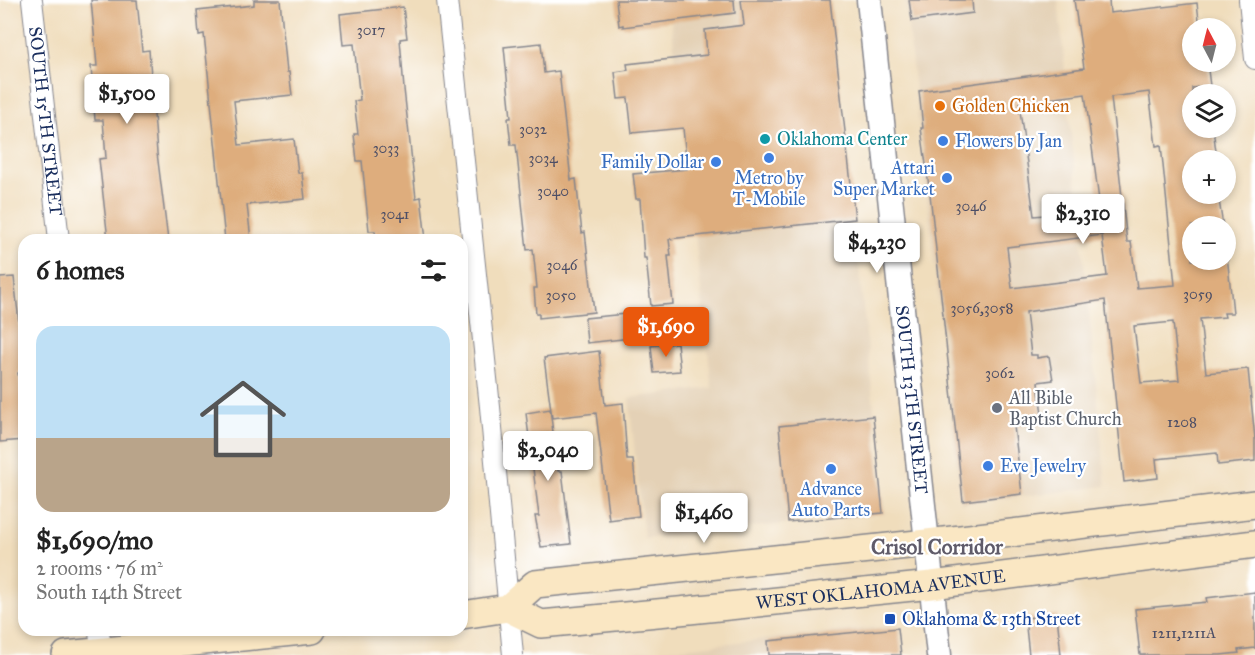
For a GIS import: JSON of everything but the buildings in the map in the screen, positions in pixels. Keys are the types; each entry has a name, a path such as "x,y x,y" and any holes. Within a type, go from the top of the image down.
{"main road":[{"path":"468,614 508,609 535,584 927,543 1255,504"},
{"name":"WEST OKLAHOMA AVENUE","path":"508,609 541,624 932,585 1255,544"},
{"path":"66,655 100,645 227,636"}],"street":[{"name":"SOUTH 15TH STREET","path":"32,0 57,234"},
{"path":"447,0 490,407 513,655"},
{"name":"SOUTH 13TH STREET","path":"869,0 939,655"},
{"path":"1249,0 1255,59"}],"shaded area":[{"path":"669,0 831,0 885,514 644,538 629,398 712,388"},
{"path":"905,0 1058,0 1106,486 961,504"},
{"path":"900,625 903,655 626,654"}],"place":[{"name":"Golden Chicken","path":"940,106"},
{"name":"Oklahoma Center","path":"765,139"},
{"name":"Flowers by Jan","path":"943,141"},
{"name":"Metro by T-Mobile","path":"769,158"},
{"name":"Family Dollar","path":"716,162"},
{"name":"Attari Super Market","path":"947,178"},
{"name":"All Bible Baptist Church","path":"997,408"},
{"name":"Eve Jewelry","path":"988,466"},
{"name":"Advance Auto Parts","path":"831,469"},
{"name":"Oklahoma & 13th Street","path":"890,619"}],"district":[{"name":"Crisol Corridor","path":"937,547"}]}
